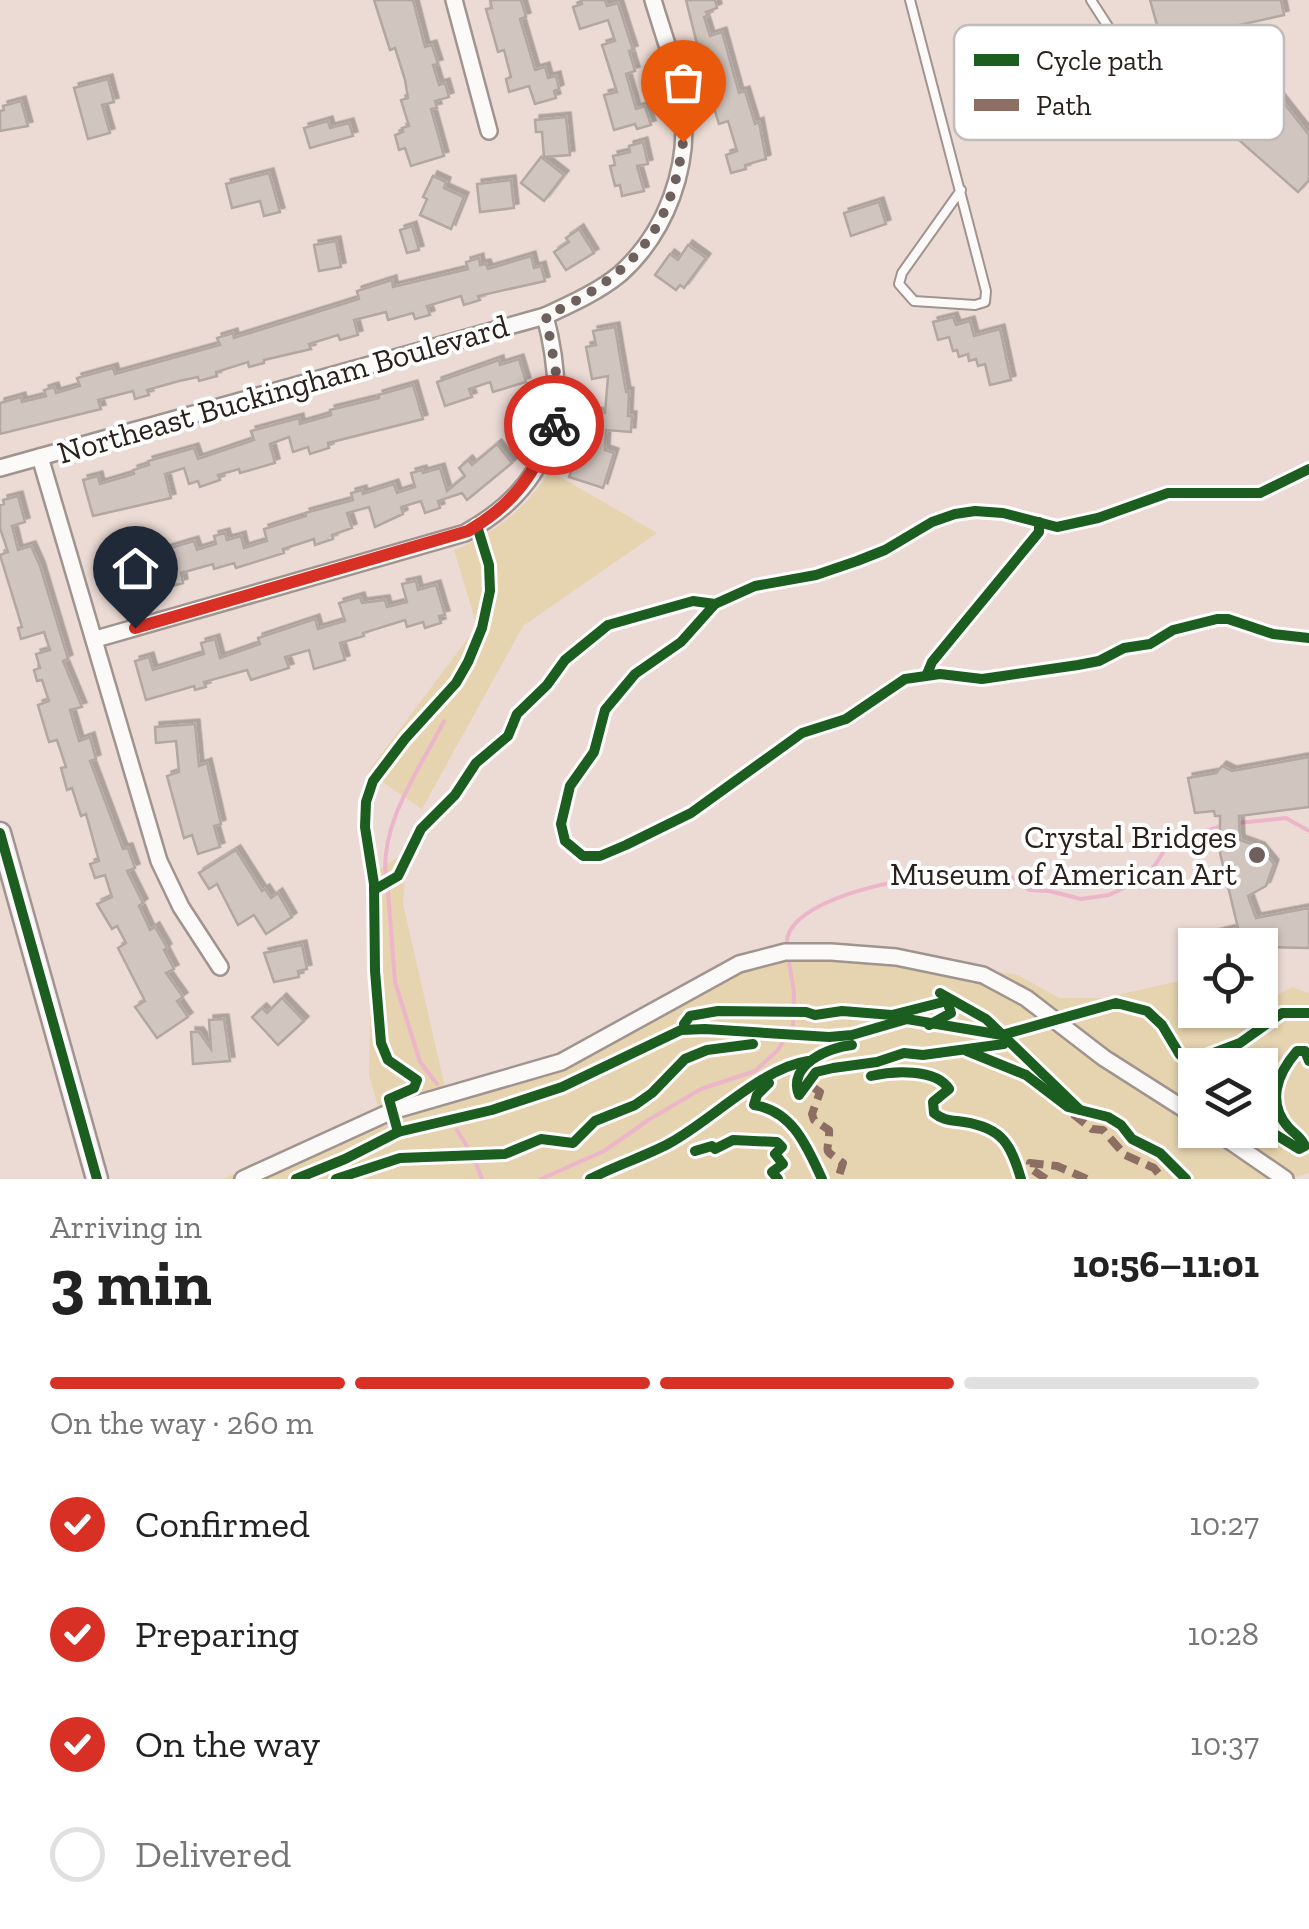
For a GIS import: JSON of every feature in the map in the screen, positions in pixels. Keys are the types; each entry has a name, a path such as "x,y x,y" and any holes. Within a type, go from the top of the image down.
{"street":[{"path":"454,0 488,132"},
{"name":"Northeast Buckingham Boulevard","path":"0,468 546,316 618,275 643,250 663,217 679,177 682,105 653,0"},
{"path":"96,639 462,534 493,517 518,494 541,460 555,422 558,384 546,316"},
{"path":"40,458 160,861 181,906 220,966"},
{"path":"0,832 97,1179"},
{"path":"244,1179 266,1175 354,1126 392,1111 561,1062 739,964 794,952 896,958 982,976 1026,998 1104,1058 1178,1105"},
{"path":"1240,1148 1285,1179"}],"lane":[{"path":"910,0 961,190 986,290 985,302 975,305 914,300 899,284 902,273 961,190"},
{"path":"1092,0 1108,25"}],"shaded area":[{"path":"550,471 657,533 523,626 422,809 368,772 477,626 454,550 509,518"},
{"path":"407,851 403,904 447,1096 560,1061 754,960 849,948 1018,975 1059,998 1104,998 1178,981 1178,1028 1278,1028 1278,994 1292,987 1309,993 1309,1173 1289,1179 222,1179 293,1150 300,1163 305,1154 382,1120 369,1075 372,919 368,877"}],"building":[{"path":"374,0 413,0 425,47 432,45 438,64 433,65 439,85 445,83 449,97 435,101 437,108 431,109 444,156 411,166 405,148 399,150 395,135 409,126 401,100 408,98 405,80 395,48 390,50"},
{"path":"490,0 521,0 526,17 520,19 535,70 545,67 548,78 556,76 556,98 535,104 529,86 509,92 506,79 511,77 504,50 498,52 486,9 492,8"},
{"path":"581,0 605,0 607,6 618,3 633,50 629,51 635,71 626,74 636,109 645,106 651,125 637,129 635,124 614,130 604,95 617,92 602,45 615,41 608,20 580,29 573,7 582,4"},
{"path":"686,0 715,0 717,8 704,17 710,36 722,32 739,93 745,91 755,124 759,122 766,159 745,165 746,169 731,173 726,155 737,151 728,121 719,124 707,85 712,83 702,51 699,52"},
{"path":"1150,0 1281,0 1284,15 1239,25 1157,25"},
{"path":"108,79 114,102 102,105 110,133 88,139 74,88"},
{"path":"21,101 28,126 0,131 3,106"},
{"path":"1284,103 1309,135 1309,180 1298,192 1239,140 1284,140"},
{"path":"566,117 570,155 544,157 542,132 536,132 535,120"},
{"path":"328,121 330,128 349,123 353,136 310,148 304,128"},
{"path":"643,142 648,164 637,166 644,191 622,196 610,166 615,165 613,156 630,152 629,146"},
{"path":"541,157 564,175 544,201 521,183"},
{"path":"269,173 280,212 264,216 260,201 232,208 226,184"},
{"path":"433,176 446,182 444,188 464,197 451,229 420,215"},
{"path":"511,180 514,208 480,212 477,184"},
{"path":"879,202 886,224 851,236 844,213"},
{"path":"412,226 419,250 407,253 400,230"},
{"path":"579,229 594,253 566,270 554,252"},
{"path":"336,241 341,267 319,271 314,245"},
{"path":"688,245 706,258 684,288 680,285 676,290 655,275 670,254 678,260"},
{"path":"531,256 534,268 541,266 545,281 478,296 480,300 464,305 461,296 427,306 430,315 415,319 413,313 388,320 386,312 354,320 358,335 340,340 338,335 309,344 311,349 249,367 248,362 199,381 198,377 147,390 149,395 135,399 133,391 98,400 101,409 0,434 0,403 46,396 44,390 54,387 56,393 80,386 77,378 113,368 115,374 220,345 217,338 233,333 234,338 359,299 357,291 392,280 393,287 468,269 466,262 479,258 480,265 486,264 488,269"},
{"path":"953,317 956,325 970,321 974,336 1000,329 1011,380 990,385 985,364 978,366 976,359 969,361 968,354 959,357 949,337 938,340 933,322"},
{"path":"615,327 629,392 631,432 606,430 605,450 614,453 603,488 569,477 575,460 581,462 589,438 591,412 605,413 608,376 592,379 586,347 596,345 593,331"},
{"path":"519,359 526,382 493,392 490,382 469,389 472,397 445,406 437,382 499,360 500,365"},
{"path":"413,385 423,419 328,443 329,448 310,454 308,447 293,452 289,437 270,444 275,463 218,475 220,480 200,487 198,481 189,484 184,468 165,474 171,498 93,516 83,480 98,476 100,484 134,474 133,470 149,465 148,461 194,448 198,459 254,440 251,431 299,418 300,424 331,415 330,410"},
{"path":"497,444 512,463 467,500 462,493 438,501 440,508 425,513 421,501 401,507 403,514 375,527 369,507 347,513 352,528 332,535 333,539 315,545 314,539 236,568 234,563 214,569 213,564 181,573 183,583 165,588 162,576 129,585 132,596 117,601 104,557 144,546 147,555 194,541 197,550 216,544 214,536 225,533 227,540 241,536 244,548 267,541 264,529 353,500 351,493 362,490 363,494 394,484 397,493 415,487 411,473 422,470 423,473 440,468 447,491 465,476 459,468 468,460 472,465"},
{"path":"18,496 25,522 12,526 18,550 31,546 40,566 68,659 63,661 82,707 70,710 79,741 90,737 96,759 90,761 123,849 128,848 135,868 127,871 143,903 139,906 150,930 155,927 167,948 164,950 174,969 166,973 183,997 177,1001 188,1017 157,1038 135,1007 145,1001 118,948 126,943 97,904 112,897 105,875 95,878 90,864 99,861 86,814 81,816 72,788 67,790 61,768 66,767 57,740 49,742 38,705 49,701 34,670 40,668 36,654 50,650 44,632 21,639 18,628 22,627 0,555 8,552 0,528 0,505 3,500"},
{"path":"416,581 418,590 436,585 445,615 439,616 441,623 425,628 423,622 407,627 405,620 363,633 364,636 340,643 345,660 314,669 309,650 285,657 289,668 251,680 247,670 204,682 206,687 195,690 194,686 146,700 135,661 149,657 153,670 204,654 201,643 215,639 220,658 260,644 258,638 315,619 318,629 345,621 339,603 360,597 362,603 385,600 387,607 407,602 402,584"},
{"path":"195,724 199,766 207,763 221,824 214,826 220,847 198,854 192,835 184,838 167,776 179,772 176,741 156,743 155,727"},
{"name":"Crystal Bridges Museum of American Art","path":"1309,757 1309,807 1239,816 1240,840 1260,847 1274,864 1266,886 1248,896 1256,918 1309,908 1309,948 1278,947 1278,928 1238,928 1220,853 1220,816 1215,816 1214,811 1195,813 1188,778 1216,773 1222,766 1232,771"},
{"path":"236,850 262,891 265,889 271,898 278,893 292,917 266,934 254,915 238,925 217,884 209,889 199,873"},
{"path":"302,945 307,969 298,971 299,977 274,982 264,953"},
{"path":"282,998 304,1021 278,1045 252,1017 262,1008 267,1013"},
{"path":"224,1019 230,1061 193,1064 191,1032 199,1032 211,1049 209,1020"}],"waterway":[{"path":"386,880 385,859 395,818 444,721"},
{"path":"1238,823 1286,818 1309,831"},
{"path":"787,948 789,933 815,908 857,891 898,881 989,884 1012,877 1029,890 1081,899 1109,895 1148,876 1174,842 1224,825"},
{"path":"388,892 395,982 420,1062 437,1084"},
{"path":"541,1179 604,1151 701,1089 755,1071 778,1050 793,1025 794,992 788,957"},
{"path":"457,1130 482,1179"}],"marked path":[{"path":"814,1088 820,1092 812,1114 814,1120 829,1130 827,1150 843,1163 838,1179"},
{"path":"1073,1114 1092,1129 1103,1130 1125,1155 1154,1168 1163,1179"},
{"path":"1046,1179 1030,1168 1030,1163 1057,1166 1087,1179"}],"cycle path":[{"path":"1309,469 1260,493 1168,493 1098,518 1057,527 1003,513 955,514 857,561 816,575 755,586 715,604 681,642 635,674 605,710 594,752 570,786 561,824 565,841 583,856 600,856 626,845 691,813 802,733 846,719 905,679 940,674 982,679 1099,661 1124,648 1150,644 1173,630 1217,619 1273,634 1309,638"},
{"path":"927,674 932,662 1039,532 1039,522"},
{"path":"398,1132 389,1099 414,1088 417,1080 388,1060 381,1043 366,802 373,781 456,683 482,628 490,591 489,565 477,526"},
{"path":"374,890 398,876 421,829 455,795 476,763 508,736 517,714 547,685 565,660 608,625 693,601 715,604"},
{"path":"0,833 97,1179"},
{"path":"940,993 986,1019 1080,1110"},
{"path":"684,1024 690,1016 718,1011 892,1015 947,1001 951,1013 929,1025"},
{"path":"296,1179 398,1132 492,1110 562,1087 681,1030 829,1037 852,1035 907,1019 1002,1035 1116,1003 1147,1011 1162,1025 1180,1055 1195,1060 1240,1043 1282,1013 1309,1013"},
{"path":"336,1179 400,1158 505,1154 541,1139 573,1143 595,1121 635,1105 652,1093 685,1059 707,1050 753,1044"},
{"path":"852,1045 832,1049 804,1067 797,1084 799,1095 816,1072 877,1062 904,1053 923,1055 1004,1044"},
{"path":"967,1051 1026,1075 1068,1107 1108,1117 1132,1139 1160,1153 1186,1179"},
{"path":"1278,1086 1297,1051 1305,1051 1309,1061"},
{"path":"590,1179 668,1144 772,1074 808,1061"},
{"path":"871,1076 913,1073 943,1082 949,1089 933,1102 934,1113 997,1134 1009,1148 1021,1179"},
{"path":"769,1083 757,1095 754,1105 789,1123 822,1179"},
{"path":"1278,1109 1305,1146 1299,1149 1278,1136"},
{"path":"695,1151 712,1146 715,1149 733,1140 777,1142 782,1147 775,1154 783,1164 772,1172 778,1179"}],"way so far":[{"path":"554,425 558,384 546,316 618,275 643,250 663,217 679,177 683,142"}],"place":[{"name":"Crystal Bridges Museum of American Art","path":"1257,855"}],"route":[{"path":"135,628 468,531 493,517 518,494 541,460 554,425"}]}
